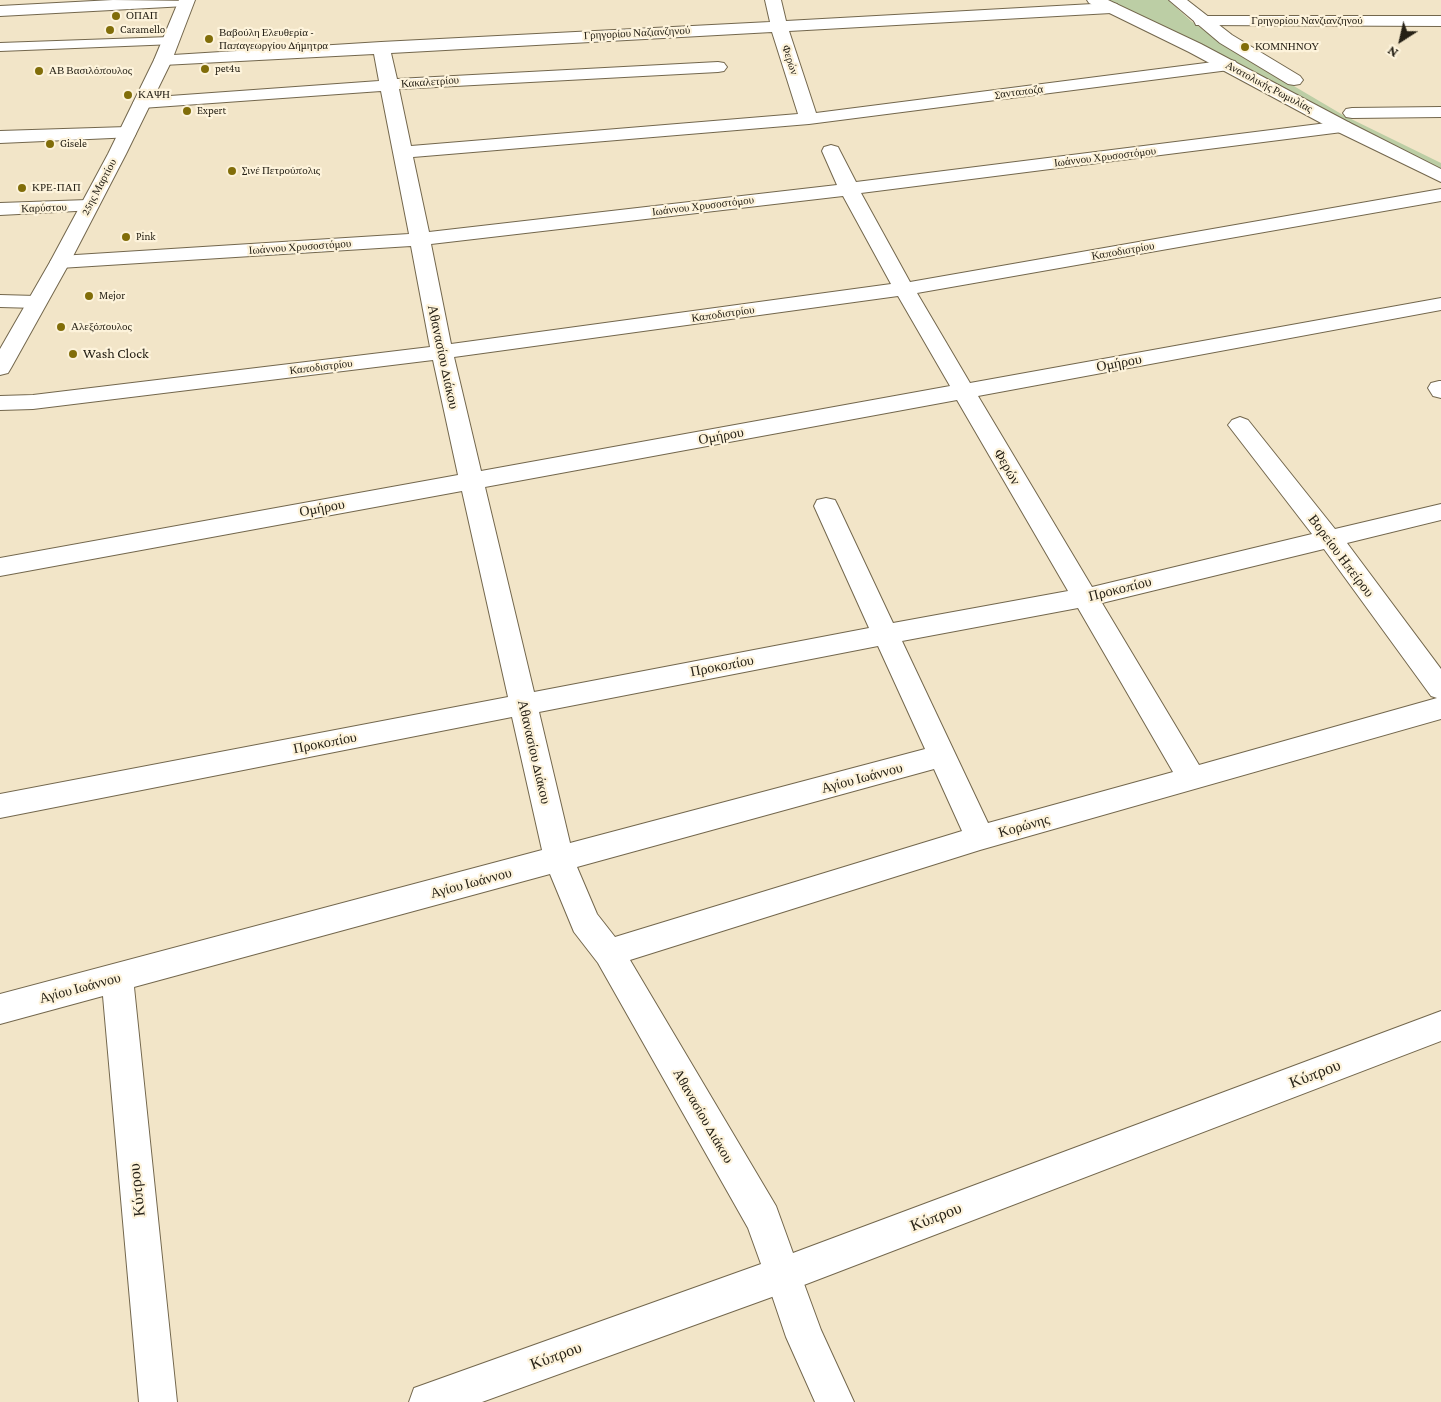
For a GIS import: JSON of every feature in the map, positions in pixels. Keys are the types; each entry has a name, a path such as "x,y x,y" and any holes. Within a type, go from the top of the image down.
{"street":[{"path":"0,11 187,0"},
{"name":"25ης Μαρτίου","path":"0,368 60,262 127,133 163,60 187,0"},
{"name":"Φερών","path":"773,0 779,26 808,119"},
{"name":"Ανατολικής Ρωμυλίας","path":"1177,0 1226,39 1311,90"},
{"name":"Γρηγορίου Ναζιανζηνού","path":"163,60 779,26 1103,4"},
{"name":"Ανατολικής Ρωμυλίας","path":"1103,4 1347,120 1441,158"},
{"name":"Γρηγορίου Νανζιανζηνού","path":"1202,21 1441,21"},
{"name":"Αθανασίου Διάκου","path":"381,47 442,352 470,481 559,859 585,922 608,953 763,1218 805,1337 835,1402"},
{"name":"Σανταποζα","path":"403,152 808,119 1228,65"},
{"name":"Κακαλετρίου","path":"142,103 355,89 389,85 718,67"},
{"name":"Ανατολικής Ρωμυλίας","path":"1336,104 1347,120 1441,176"},
{"name":"Ιωάννου Χρυσοστόμου","path":"60,262 419,239 848,189 1347,120 1441,112"},
{"path":"0,137 127,133"},
{"name":"Φερών","path":"831,151 848,189 904,289 1192,779"},
{"name":"Καποδιστρίου","path":"0,403 33,402 442,352 904,289 1441,196"},
{"name":"Καρύστου","path":"0,209 88,206"},
{"path":"0,302 36,302"},
{"name":"Ομήρου","path":"0,567 1441,304"},
{"name":"Βορείου Ηπείρου","path":"1240,425 1329,538 1441,689"},
{"path":"826,506 980,838"},
{"name":"Προκοπίου","path":"0,806 887,634 1084,598 1441,512"},
{"name":"Κορώνης","path":"608,953 980,838 1441,708"},
{"name":"Αγίου Ιωάννου","path":"0,1009 941,756"},
{"name":"Κύπρου","path":"117,978 158,1402"},
{"name":"Κύπρου","path":"428,1402 783,1275 1441,1026"}],"lane":[{"path":"0,47 170,41"}],"green space":[{"path":"1108,0 1168,0 1191,21 1226,46 1343,115 1441,163 1441,170 1334,117 1209,49"}],"place":[{"name":"ΟΠΑΠ","path":"116,16"},
{"name":"Caramello","path":"110,30"},
{"name":"Βαβούλη Ελευθερία - Παπαγεωργίου Δήμητρα","path":"209,39"},
{"name":"ΚΟΜΝΗΝΟΥ","path":"1245,47"},
{"name":"pet4u","path":"205,69"},
{"name":"ΑΒ Βασιλόπουλος","path":"39,71"},
{"name":"ΚΑΨΗ","path":"128,95"},
{"name":"Expert","path":"187,111"},
{"name":"Gisele","path":"50,144"},
{"name":"Σινέ Πετρούπολις","path":"232,171"},
{"name":"ΚΡΕ-ΠΑΠ","path":"22,188"},
{"name":"Pink","path":"126,237"},
{"name":"Mejor","path":"89,296"},
{"name":"Αλεξόπουλος","path":"61,327"},
{"name":"Wash Clock","path":"73,354"}]}
